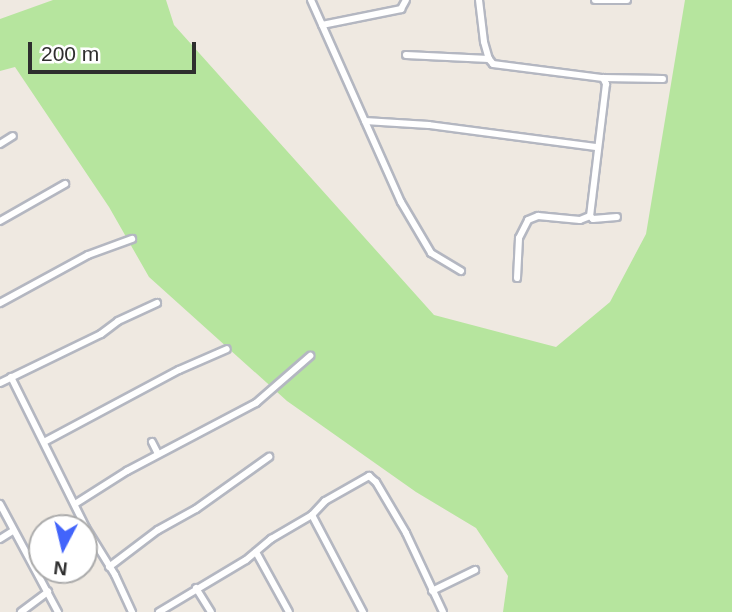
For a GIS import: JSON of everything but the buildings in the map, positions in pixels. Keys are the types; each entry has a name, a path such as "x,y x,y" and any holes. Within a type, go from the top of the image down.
{"street":[{"path":"312,0 390,180 432,253 461,271"},
{"path":"322,25 401,9 406,0"},
{"path":"479,0 489,59 493,64 603,78 663,79"},
{"path":"595,0 627,0"},
{"path":"406,55 489,59"},
{"path":"590,216 606,84 603,78"},
{"path":"366,121 597,147"},
{"path":"0,144 13,136"},
{"path":"0,221 65,184"},
{"path":"517,278 519,238 527,220 538,216 580,220 590,216"},
{"path":"590,216 593,219 617,217"},
{"path":"0,303 88,255 132,239"},
{"path":"0,383 101,334 118,321 157,303"},
{"path":"44,442 179,370 227,349"},
{"path":"75,504 158,454 256,403 310,356"},
{"path":"11,377 132,612"},
{"path":"152,442 158,454"},
{"path":"109,567 158,530 196,509 269,457"},
{"path":"159,612 312,515 325,501 339,496 365,477 372,476 406,533 443,612"},
{"path":"0,504 58,612"},
{"path":"312,515 363,612"},
{"path":"0,540 13,531"},
{"path":"256,552 289,612"},
{"path":"432,591 475,570"},
{"path":"196,588 211,612"},
{"path":"21,612 48,592"}],"green space":[{"path":"53,0 166,0 174,25 434,315 556,347 610,302 646,234 685,0 732,0 732,612 503,612 508,576 476,528 416,492 287,401 149,277 109,207 15,67 0,71 0,19"}]}
